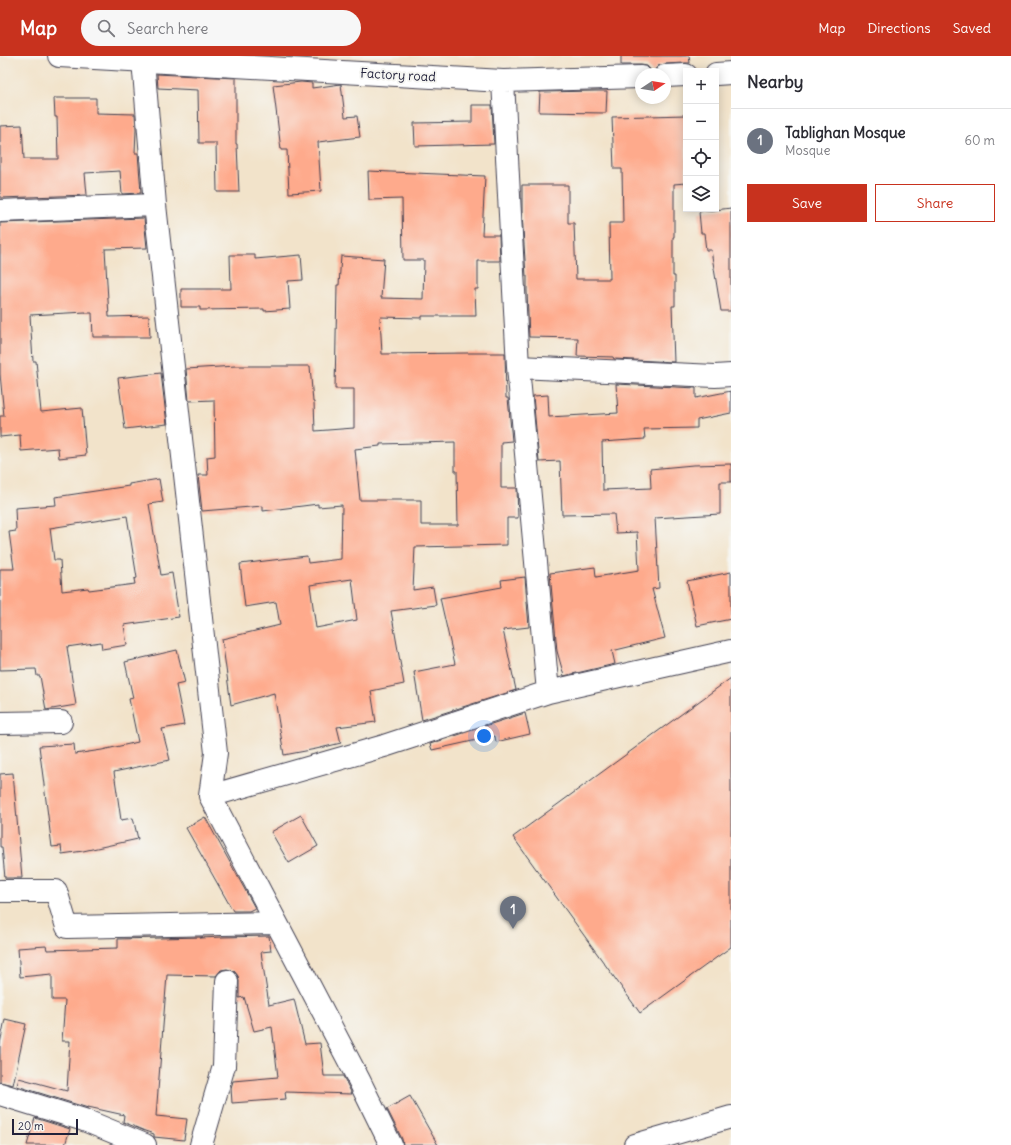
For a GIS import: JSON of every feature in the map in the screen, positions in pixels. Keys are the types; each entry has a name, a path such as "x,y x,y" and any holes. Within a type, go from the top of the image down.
{"street":[{"name":"Factory road","path":"59,56 503,81 635,76"},
{"path":"143,60 155,205 216,753 210,796 359,1080 391,1145"},
{"path":"719,74 731,73"},
{"path":"671,76 683,75"},
{"path":"503,81 518,367 548,692"},
{"path":"0,212 155,205"},
{"path":"518,367 716,376 731,375"},
{"path":"210,796 384,746 548,692 731,651"},
{"path":"0,723 61,722"},
{"path":"0,890 56,891 67,927 276,923"},
{"path":"201,1145 224,1066 227,981"},
{"path":"0,1094 84,1120 145,1145"},
{"path":"635,1145 731,1117"}],"building":[{"path":"621,56 689,56 690,63 664,64 656,68 649,68 647,66 641,65 621,65"},
{"path":"157,74 236,78 236,144 239,192 217,192 216,143 199,143 198,90 158,88"},
{"path":"301,82 312,83 312,88 341,84 345,117 357,116 360,137 318,142 321,191 289,193 287,150 281,150 273,85"},
{"path":"607,91 606,113 539,112 540,92"},
{"path":"54,98 96,98 96,113 135,114 135,153 138,153 141,193 122,194 120,171 85,173 87,195 0,198 0,126 22,125 24,159 58,159 57,117 55,117"},
{"path":"472,105 492,105 494,144 415,146 414,123 472,122"},
{"path":"683,115 683,183 674,184 673,276 675,276 675,306 672,306 674,362 614,359 613,357 577,356 578,338 529,337 527,276 522,213 522,185 568,185 568,223 574,223 576,279 610,279 609,223 623,223 622,169 614,169 612,117"},
{"path":"368,171 485,176 482,235 499,235 500,261 478,261 478,289 475,289 476,316 422,316 422,318 380,317 382,354 505,353 506,398 508,398 512,441 501,442 501,488 517,488 518,518 507,518 507,545 415,547 413,590 433,587 436,605 391,611 404,684 371,691 376,722 337,727 341,743 284,755 274,693 231,705 222,639 280,625 276,602 245,607 240,564 307,556 308,563 341,559 342,505 318,507 318,504 263,511 263,506 202,511 198,475 208,475 207,457 215,456 214,400 189,401 186,369 236,366 310,366 314,402 315,431 354,428 354,389 335,389 337,285 339,285 341,256 384,259 381,298 423,299 424,260 403,260 402,199 369,200","holes":["455,442 458,525 421,525 421,500 360,500 355,449 380,446 380,444","352,579 357,620 316,628 310,585"]},
{"path":"731,208 731,311 721,311 711,250 706,250 704,233 701,233 699,212 719,212 719,210"},
{"path":"144,218 147,248 105,249 109,317 149,316 150,337 93,337 92,313 30,315 33,361 36,361 41,412 82,408 86,455 59,458 58,448 21,451 20,435 0,437 0,416 4,416 0,374 0,223"},
{"path":"230,255 255,255 255,259 301,255 303,280 288,281 290,309 264,311 264,309 200,310 200,307 181,307 181,289 231,289"},
{"path":"161,373 167,424 125,429 118,378"},
{"path":"616,384 696,388 696,398 731,391 731,413 697,420 697,428 644,429 645,439 602,442 603,490 651,488 650,469 693,465 731,464 731,482 720,482 720,514 655,518 659,588 652,589 665,638 612,651 615,664 564,676 557,651 550,573 595,567 596,577 639,570 637,532 616,533 614,514 562,515 560,461 539,462 533,396 548,395 549,417 618,413"},
{"path":"159,479 163,502 149,504 161,575 172,573 179,617 124,625 127,645 102,649 101,642 67,647 76,705 46,710 40,676 37,676 36,669 0,670 0,569 14,569 9,532 16,531 15,508 56,505 55,497 129,486 129,484","holes":["127,516 137,578 134,579 135,584 89,590 88,588 62,591 60,560 54,560 50,528"]},
{"path":"731,572 731,619 697,626 687,581"},
{"path":"525,577 529,627 503,630 516,690 422,720 414,672 455,664 440,598 502,587 501,580"},
{"path":"177,650 185,683 176,685 184,725 162,729 170,760 114,772 121,820 133,818 138,839 62,854 61,846 52,847 39,746 74,744 75,754 138,742 129,699 133,698 125,662"},
{"path":"731,678 731,947 640,1013 513,837"},
{"path":"525,713 530,734 496,742 495,736 432,750 430,744"},
{"path":"13,773 22,878 5,878 2,847 0,847 0,774"},
{"path":"301,815 318,846 289,863 271,832"},
{"path":"205,817 255,908 249,911 233,911 186,828"},
{"path":"269,936 271,951 261,952 269,1005 294,999 305,1044 320,1043 324,1076 343,1076 352,1094 285,1092 286,1099 232,1103 231,1088 233,1081 278,1077 272,1027 254,1031 244,997 239,998 238,976 234,971 227,969 221,970 216,976 167,975 156,1116 187,1119 184,1140 154,1137 154,1134 123,1122 124,1115 88,1108 17,1086 19,1078 67,1091 70,1041 62,1041 65,1000 52,1000 52,974 20,977 18,948 46,946 47,950 118,948 118,939"},
{"path":"5,1019 26,1024 13,1085 0,1082 0,1044"},
{"path":"410,1096 438,1145 403,1145 402,1139 387,1109"},
{"path":"35,1118 70,1129 65,1145 27,1145"}],"place":[{"name":"Tablighan Mosque","path":"513,929"}]}
